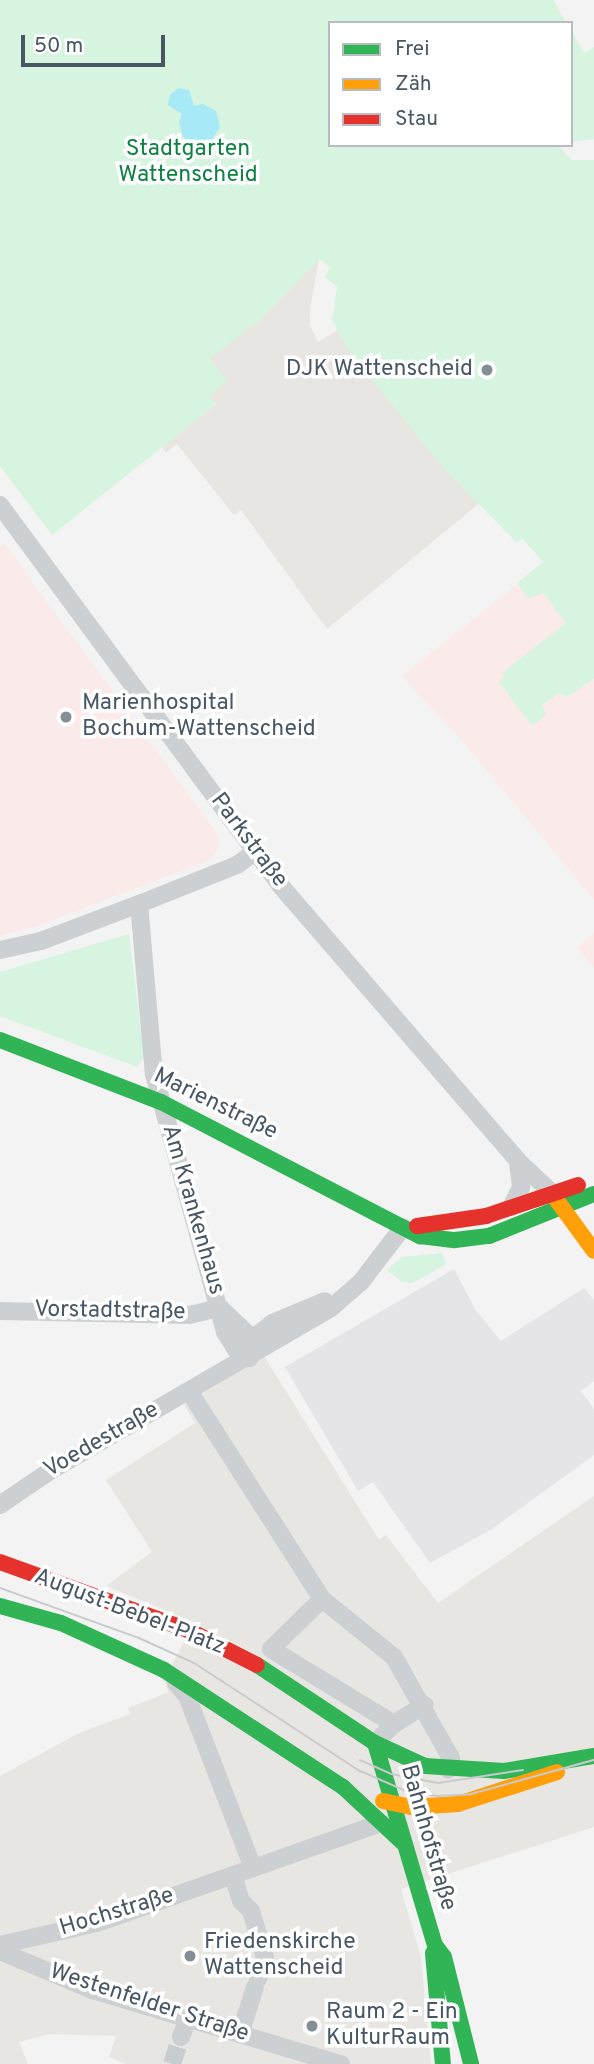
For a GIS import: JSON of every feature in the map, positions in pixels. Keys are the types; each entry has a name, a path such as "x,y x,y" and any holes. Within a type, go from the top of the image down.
{"street":[{"name":"Parkstraße","path":"0,505 256,851 518,1161 558,1201"},
{"path":"0,950 41,941 139,904 237,865 256,851"},
{"name":"Am Krankenhaus","path":"139,904 154,1074 225,1332 243,1355"},
{"name":"Marienstraße","path":"0,1040 161,1102 403,1227"},
{"path":"511,1207 522,1187 518,1161"},
{"path":"403,1227 438,1239 478,1237 558,1201 594,1179"},
{"path":"403,1227 465,1221 511,1207 594,1194"},
{"path":"558,1201 594,1251"},
{"name":"Voedestraße","path":"252,1338 287,1315 338,1298 361,1282 403,1227"},
{"name":"Voedestraße","path":"0,1505 38,1478 206,1381 243,1355 331,1308 338,1298"},
{"name":"Am Krankenhaus","path":"220,1308 252,1338"},
{"name":"Vorstadtstraße","path":"0,1311 189,1315 220,1308"},
{"path":"243,1355 252,1338"},
{"path":"189,1391 322,1599 394,1657 424,1705 451,1758 448,1770"},
{"name":"August-Bebel-Platz","path":"0,1562 188,1630 257,1665 376,1743"},
{"path":"322,1599 271,1649 394,1724"},
{"name":"August-Bebel-Platz","path":"0,1606 61,1623 164,1670 343,1787 402,1842"},
{"name":"August-Bebel-Platz","path":"164,1670 187,1696 253,1868"},
{"path":"424,1705 394,1724 376,1743 425,1766 448,1770 504,1771 587,1758"},
{"name":"Bahnhofstraße","path":"376,1743 396,1803 402,1842 435,1945 435,2007 443,2064"},
{"path":"396,1803 458,1804 510,1790 587,1758"},
{"name":"August-Bebel-Platz","path":"343,1787 396,1803"},
{"name":"Hochstraße","path":"0,1945 97,1923 381,1823"},
{"path":"233,1875 241,1901 251,1911 265,1957 240,2034"},
{"name":"Bahnhofstraße","path":"435,1945 444,1957 471,2064"},
{"name":"Westenfelder Straße","path":"0,1951 92,1990 341,2064"},
{"path":"181,2037 187,2019"}],"shaded area":[{"path":"319,259 310,309 310,325 318,342 346,325 487,497 327,629 241,510 234,515 177,444 166,453 162,447 216,404 209,396 209,358"},
{"name":"Marienhospital Bochum-Wattenscheid","path":"4,543 218,835 218,849 210,860 37,926 0,936 0,547"},
{"path":"594,548 594,900 469,749 402,676 544,563"},
{"path":"594,933 594,968 577,948"},
{"path":"454,1269 475,1309 501,1341 584,1288 594,1300 594,1381 581,1391 594,1409 594,1455 492,1529 430,1563 373,1482 358,1491 285,1367"},
{"path":"264,1356 379,1540 386,1535 438,1603 594,1496 594,1827 401,1889 421,1957 431,2064 126,2064 109,2057 116,2036 49,2034 19,2042 28,2064 0,2064 0,1776 79,1733 130,1714 128,1708 169,1692 164,1680 194,1622 106,1586 152,1552 106,1480 195,1423 184,1405"}],"green space":[{"name":"Stadtgarten Wattenscheid","path":"0,0 553,0 565,21 328,21 328,147 559,147 572,160 594,160 594,679 567,697 559,693 542,705 546,715 532,726 499,682 505,676 502,673 566,623 543,593 529,599 517,583 543,562 522,538 517,543 446,471 351,354 332,321 337,287 325,277 330,267 319,259 260,320 210,358 227,381 210,396 216,404 52,535 0,466"},
{"path":"573,34 584,53 594,47 594,139 573,142"},
{"path":"129,934 144,1056 137,1067 0,1016 0,972"},
{"path":"442,1253 446,1264 413,1283 402,1282 387,1270 402,1257"}],"water":[{"path":"178,88 189,90 194,106 203,104 216,111 220,127 212,140 197,145 183,137 179,122 182,114 168,105 170,95"}],"tunnel":[{"path":"172,2064 181,2037"}],"tram line":[{"path":"0,1588 139,1638 194,1663 358,1770 406,1791 438,1796 471,1794 594,1760"},
{"path":"360,1760 391,1774 438,1783 523,1770"}],"traffic: fast":[{"path":"0,1040 161,1102 420,1236 455,1240 489,1236 594,1194"},
{"path":"0,1606 61,1623 164,1670 343,1787 402,1842"},
{"path":"257,1665 375,1743 425,1766 504,1771 594,1756"},
{"path":"375,1743 435,1945 444,1957 471,2064"},
{"path":"433,1953 443,2064"}],"traffic: slow":[{"path":"553,1195 594,1251"},
{"path":"383,1801 412,1807 458,1804 557,1772"}],"traffic: jam":[{"path":"417,1226 486,1216 578,1185"},
{"path":"0,1562 188,1630 257,1665"}],"place":[{"name":"DJK Wattenscheid","path":"487,370"},
{"name":"Marienhospital Bochum-Wattenscheid","path":"66,717"},
{"name":"Friedenskirche Wattenscheid","path":"190,1956"},
{"name":"Raum 2 - Ein KulturRaum","path":"312,2026"}]}
